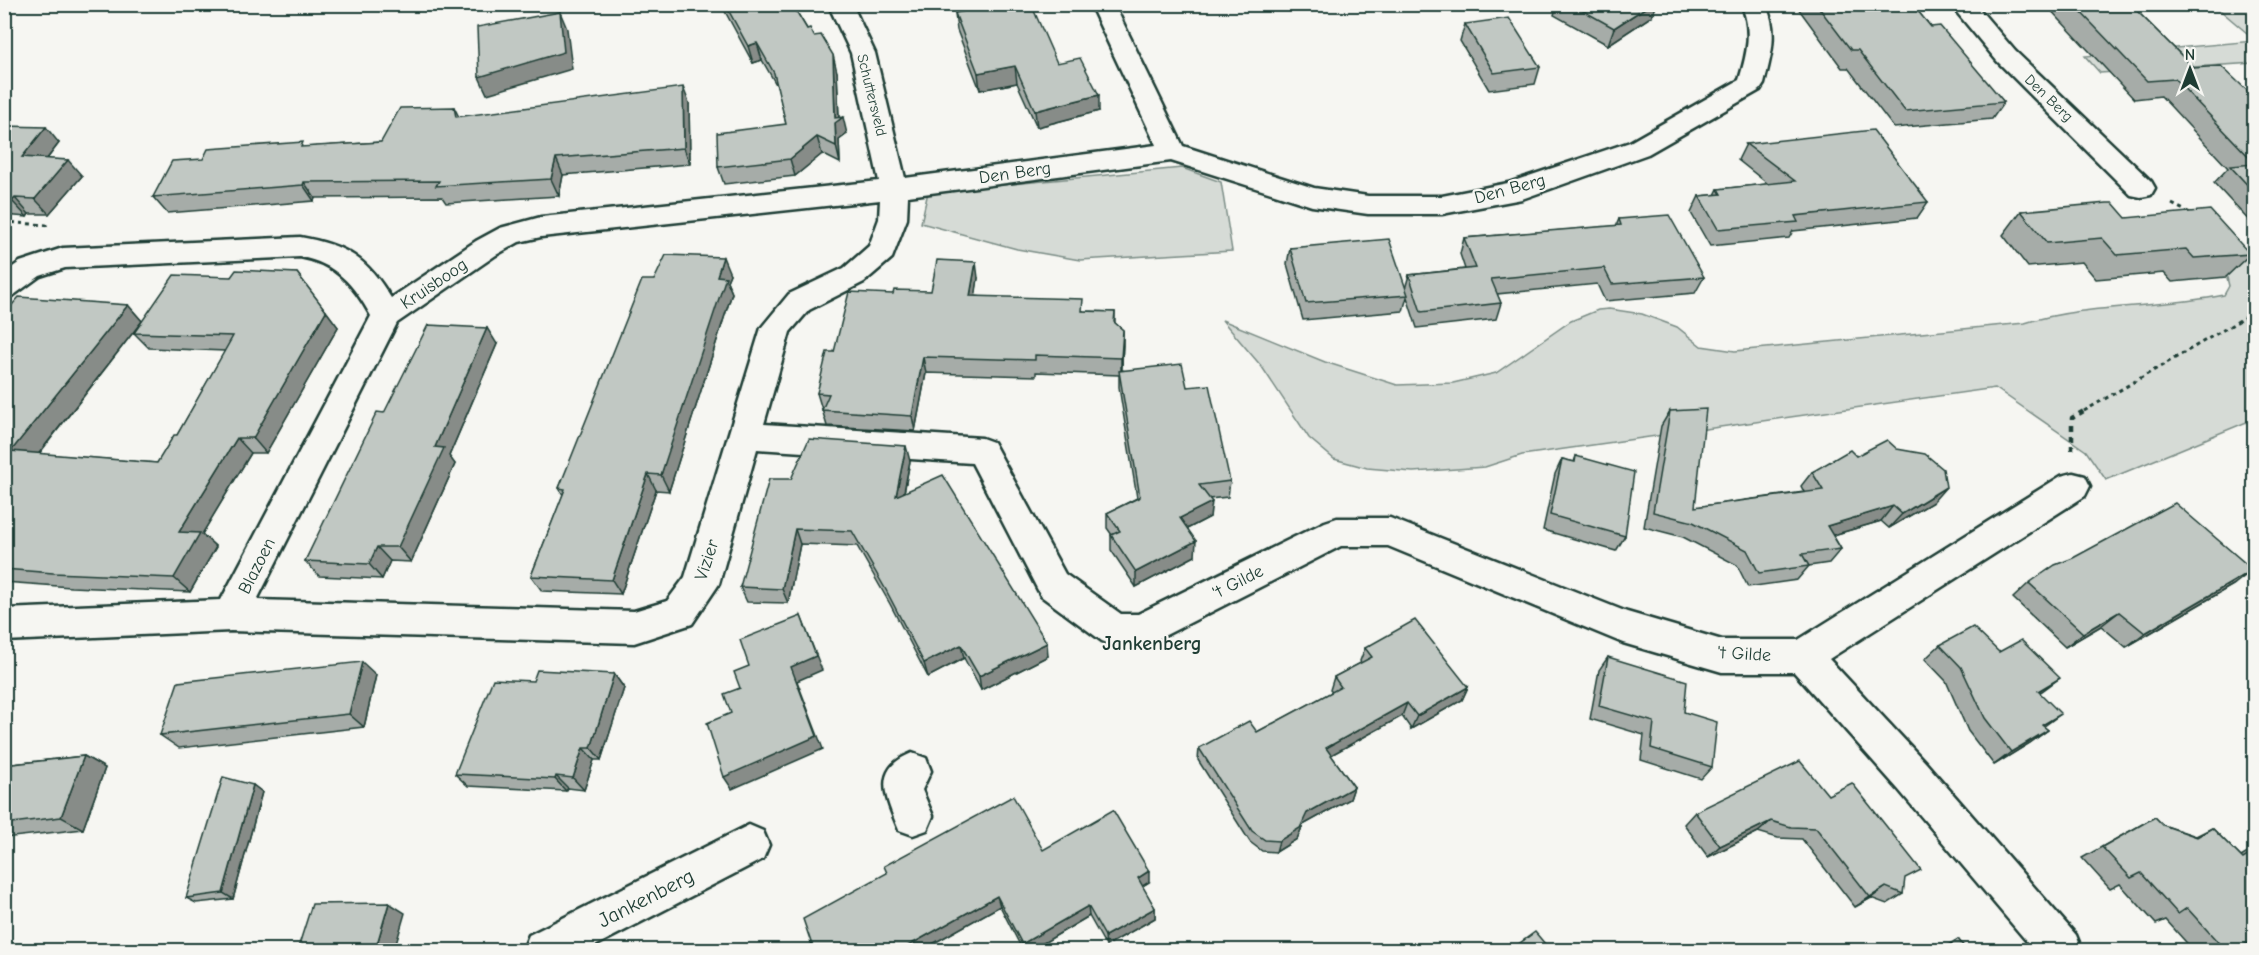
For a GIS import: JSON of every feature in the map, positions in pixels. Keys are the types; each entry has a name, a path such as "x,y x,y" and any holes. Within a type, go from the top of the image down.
{"street":[{"name":"Schuttersveld","path":"840,4 863,53 894,189"},
{"path":"1102,4 1172,152"},
{"name":"Den Berg","path":"894,189 1172,152 1312,197 1368,205 1442,205 1512,192 1639,148 1751,84 1762,43 1757,10 1753,4"},
{"name":"Den Berg","path":"1962,4 2007,57 2141,188"},
{"name":"Kruisboog","path":"4,288 30,269 63,258 300,248 322,250 341,258 365,281 386,316 486,248 510,235 541,227 894,189"},
{"name":"Vizier","path":"231,615 634,627 679,613 701,584 776,328 799,302 854,274 882,251 893,219 894,189"},
{"name":"Blazoen","path":"4,626 231,615 386,316"},
{"name":"'t Gilde","path":"745,436 982,451 1053,585 1115,630 1141,630 1337,532 1390,532 1623,627 1722,656 1803,656"},
{"path":"2061,951 1912,776 1803,656 2073,486"},
{"path":"912,771 905,778 903,790 913,816"},
{"name":"Jankenberg","path":"544,951 749,845"}],"path":[{"path":"2141,188 2199,219"},
{"path":"2239,252 2254,267"},
{"path":"2073,486 2072,418 2254,312"}],"shaded area":[{"path":"2214,5 2254,5 2254,39"},
{"path":"2254,41 2254,63 2100,73 2085,56"},
{"path":"1182,168 1221,182 1232,251 1080,260 1017,249 921,223 928,192"},
{"path":"2254,251 2254,419 2106,480 2086,451 1995,388 1522,455 1485,467 1413,472 1367,468 1334,459 1309,438 1262,367 1222,320 1325,362 1397,385 1453,383 1496,373 1571,321 1598,310 1609,309 1642,314 1677,327 1701,346 1735,351 2025,323 2074,312 2224,295 2229,286 2221,253"}],"building":[{"path":"725,4 792,4 807,29 810,28 814,36 821,35 833,55 835,118 843,117 835,123 836,146 817,137 790,159 718,167 717,133 786,124 774,73 757,43 748,46"},
{"path":"975,4 1031,4 1057,63 1080,58 1099,95 1035,111 1015,66 978,73 955,13 977,9"},
{"path":"1571,4 1651,4 1614,28"},
{"path":"1816,4 1912,4 1931,27 1940,26 2004,102 1905,111 1858,50 1851,50"},
{"path":"2073,4 2130,4 2194,68 2221,66 2254,97 2254,162 2175,79 2147,81"},
{"path":"560,12 564,52 479,77 477,27"},
{"path":"1509,18 1540,67 1494,73 1465,24"},
{"path":"683,87 684,148 556,158 551,179 436,186 439,181 304,182 303,185 153,197 172,161 203,159 208,149 303,142 301,147 381,142 400,108 454,107 456,117"},
{"path":"4,126 46,127 22,157 68,160 35,199 15,198 12,201 4,201"},
{"path":"1873,130 1928,202 1795,216 1798,222 1718,229 1699,196 1721,194 1718,189 1795,181 1746,144"},
{"path":"2254,164 2254,192 2230,166"},
{"path":"2113,203 2126,218 2210,210 2250,254 2194,258 2186,249 2117,255 2102,238 2047,243 2021,211"},
{"path":"1669,215 1704,277 1612,284 1604,268 1491,279 1501,303 1421,312 1409,275 1476,268 1464,238 1621,225 1619,219"},
{"path":"1389,239 1408,295 1306,303 1290,248"},
{"path":"666,255 723,257 717,276 726,277 661,475 648,474 612,580 531,576 565,489 559,488 642,280 654,280"},
{"path":"937,260 976,262 970,296 1083,299 1082,311 1115,312 1114,322 1123,330 1121,358 1035,355 1035,360 923,357 912,416 822,410 829,394 817,393 827,352 834,352 849,292 893,294 894,290 931,291"},
{"path":"236,270 297,273 326,311 253,438 237,438 179,532 200,533 174,578 4,569 4,314 19,297 128,305 11,451 157,463 174,435 177,435 233,336 134,333 174,275 231,277"},
{"path":"428,325 487,328 435,447 444,448 398,547 377,547 369,564 305,561 377,412 384,413"},
{"path":"1182,364 1187,387 1209,385 1230,481 1199,485 1212,502 1180,518 1196,541 1136,572 1111,535 1120,531 1107,513 1140,497 1119,371"},
{"path":"1706,409 1695,507 1823,490 1812,472 1850,450 1856,456 1887,440 1897,449 1925,454 1943,469 1946,487 1902,514 1893,506 1827,526 1841,549 1802,554 1809,566 1759,573 1747,550 1693,522 1653,512 1670,411"},
{"path":"809,439 906,446 896,496 943,475 1047,643 979,676 961,645 924,663 852,531 795,529 782,589 740,587 769,479 791,479"},
{"path":"1576,456 1634,472 1625,536 1550,515 1562,459 1575,462"},
{"path":"2175,503 2253,570 2145,633 2119,612 2083,633 2029,583 2055,565 2073,558"},
{"path":"801,616 816,656 791,667 817,736 724,777 707,723 731,713 724,694 740,688 734,672 749,666 740,640"},
{"path":"1415,620 1468,687 1417,716 1407,703 1326,748 1354,787 1307,813 1300,828 1279,841 1265,840 1252,831 1199,748 1249,721 1257,732 1341,687 1334,677 1372,657 1365,648"},
{"path":"1973,627 1999,652 2021,640 2060,678 2038,691 2061,714 2042,725 2048,730 2011,752 1985,718 1961,667 1940,645"},
{"path":"1608,657 1687,681 1684,712 1717,722 1712,767 1651,748 1654,722 1599,706"},
{"path":"362,662 349,714 160,735 178,682"},
{"path":"537,670 614,674 591,748 583,748 573,778 455,774 493,679 533,681"},
{"path":"84,756 61,817 4,824 4,765"},
{"path":"1800,761 1828,795 1852,783 1921,870 1905,878 1903,894 1886,887 1870,897 1816,828 1791,827 1771,821 1720,846 1695,812"},
{"path":"223,777 253,785 223,893 186,898"},
{"path":"1013,796 1043,850 1113,810 1149,871 1138,878 1155,908 1105,936 1088,906 1022,944 997,896 899,951 814,951 803,919 887,873 884,866"},
{"path":"2155,817 2163,825 2197,837 2212,828 2243,859 2254,852 2254,939 2235,951 2226,951 2187,908 2178,914 2141,873 2131,878 2102,847"},
{"path":"389,903 375,951 297,951 312,904"},
{"path":"1535,932 1551,951 1509,951"},
{"path":"1958,939 1967,951 1944,951"}],"district":[{"name":"Jankenberg","path":"1152,643"}]}
